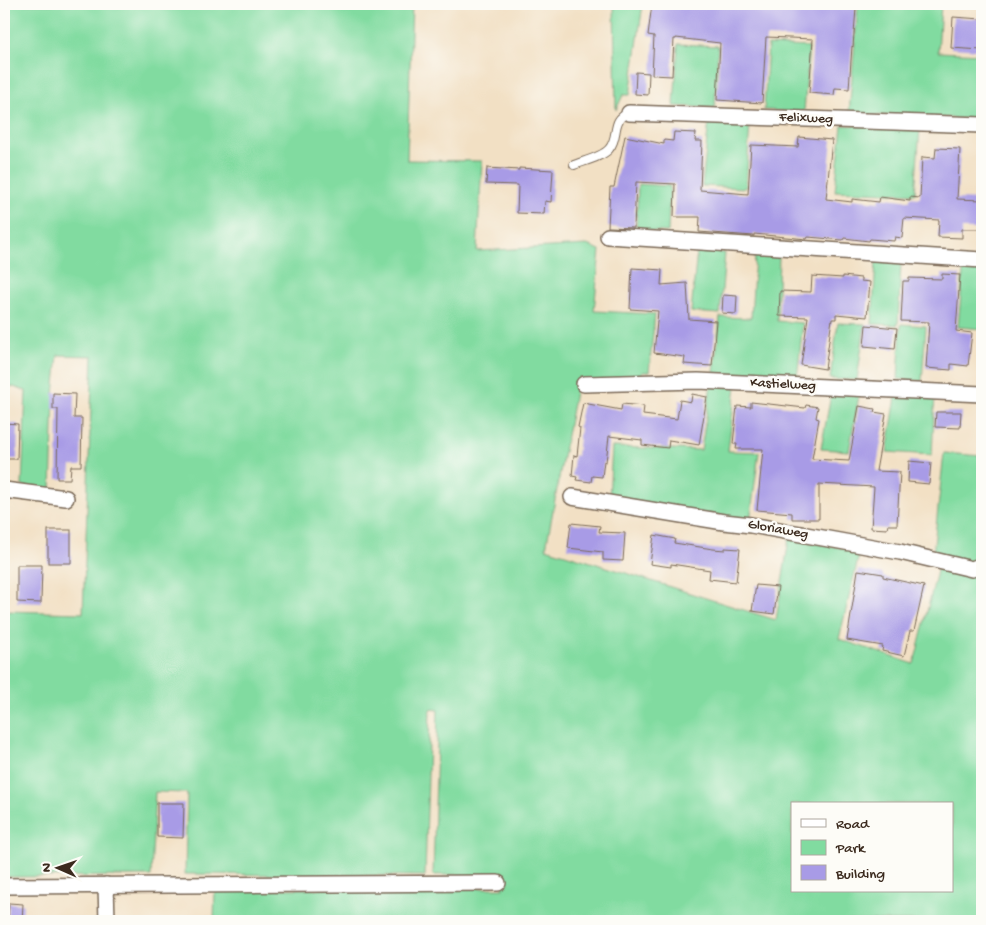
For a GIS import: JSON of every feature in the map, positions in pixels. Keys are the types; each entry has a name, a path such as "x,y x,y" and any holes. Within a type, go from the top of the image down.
{"street":[{"name":"Felixweg","path":"629,113 982,125"},
{"path":"608,236 982,260"},
{"name":"Kastielweg","path":"584,384 698,381 982,394"},
{"path":"4,490 66,498"},
{"name":"Gloriaweg","path":"572,497 751,525 900,552 972,569 982,565"},
{"path":"4,886 498,883"},
{"path":"106,885 106,921"}],"lane":[{"path":"574,165 609,150 618,120 623,115 629,113"}],"green space":[{"path":"4,4 412,4 407,160 482,161 477,251 587,245 600,250 594,311 655,314 649,372 642,372 641,381 622,387 576,387 546,548 776,620 789,539 860,551 839,639 914,664 938,567 982,573 982,921 214,921 215,889 503,888 503,875 433,875 438,710 430,709 425,876 185,874 187,793 155,792 151,876 4,877 4,611 83,613 93,356 58,355 54,395 51,491 22,486 26,391 4,384"},
{"path":"614,4 643,4 630,95 623,95 616,110"},
{"path":"858,4 941,4 938,52 981,54 977,119 849,114"},
{"path":"678,44 718,46 715,108 674,106"},
{"path":"768,45 809,47 804,112 764,110"},
{"path":"709,121 750,123 746,188 702,186"},
{"path":"842,125 920,128 915,194 835,191"},
{"path":"638,184 670,186 668,232 636,231"},
{"path":"697,251 725,253 720,314 691,312"},
{"path":"755,256 779,256 777,321 803,323 797,379 714,373 720,317 751,318"},
{"path":"876,261 901,263 898,325 872,324"},
{"path":"964,262 982,263 982,329 958,327"},
{"path":"838,323 865,324 857,380 830,379"},
{"path":"901,324 926,326 922,381 898,379"},
{"path":"711,384 736,386 728,451 759,452 750,521 609,498 612,447 701,450"},
{"path":"832,389 860,390 849,451 821,449"},
{"path":"897,391 935,394 932,455 887,452"},
{"path":"944,453 982,456 982,561 972,565 933,554"}],"building":[{"path":"652,4 686,6 686,4 849,4 849,8 856,8 849,89 835,88 834,95 809,93 813,39 766,37 762,103 717,100 720,43 676,38 674,39 672,76 652,75 654,36 648,35"},
{"path":"953,17 982,19 982,50 951,48"},
{"path":"636,72 649,73 648,95 635,94"},
{"path":"674,132 696,133 695,141 702,141 700,190 748,194 751,145 798,147 799,137 832,140 826,199 852,202 852,199 879,202 880,197 910,201 910,197 920,198 922,157 935,158 936,148 960,149 957,199 982,200 982,229 962,229 962,238 938,237 939,220 904,218 902,238 895,237 894,241 808,237 807,239 754,234 754,236 699,232 700,217 674,217 675,184 636,182 634,228 608,227 610,187 614,187 625,136 664,144 664,140 673,141"},
{"path":"487,168 553,170 551,202 545,201 544,214 517,213 518,185 486,184"},
{"path":"632,268 662,270 661,285 687,283 689,319 716,321 712,366 684,364 685,357 654,353 658,311 630,309"},
{"path":"942,274 960,275 956,331 972,333 968,366 951,364 951,370 926,368 929,322 901,321 903,281 909,281 909,278 942,279"},
{"path":"812,276 843,278 843,276 861,278 861,281 870,282 867,317 836,314 836,319 832,319 825,369 801,365 808,317 779,316 780,291 811,292"},
{"path":"723,295 737,296 736,314 722,313"},
{"path":"866,325 897,328 895,349 864,346"},
{"path":"53,393 75,394 74,418 82,418 81,466 71,466 70,479 57,479 58,409 53,409"},
{"path":"692,394 707,397 699,445 669,440 668,448 642,445 642,440 609,436 602,477 592,476 591,482 576,480 577,477 572,476 574,455 577,456 580,428 578,427 583,403 621,410 622,404 644,406 643,415 677,419 680,400 691,402"},
{"path":"751,402 805,408 806,405 818,407 816,418 819,419 812,459 849,461 859,406 875,409 874,412 886,414 876,471 900,472 897,525 888,525 887,529 871,528 874,487 819,484 819,519 792,519 792,513 757,510 763,449 736,449 737,444 733,444 737,406 751,407"},
{"path":"936,412 961,412 960,428 935,427"},
{"path":"4,423 18,424 17,459 4,459"},
{"path":"909,461 931,463 929,484 908,482"},
{"path":"571,523 600,526 599,532 625,533 623,561 603,560 603,552 568,548"},
{"path":"48,530 71,530 71,563 48,563"},
{"path":"654,535 675,539 674,543 713,549 740,549 736,582 709,579 710,570 671,564 671,567 650,564"},
{"path":"17,565 42,565 41,603 17,602"},
{"path":"858,570 883,574 883,577 924,586 914,631 910,631 904,656 882,651 883,646 847,640"},
{"path":"756,585 778,587 774,614 752,611"},
{"path":"157,803 184,803 183,838 157,837"},
{"path":"9,903 23,904 22,921 8,921"}]}
